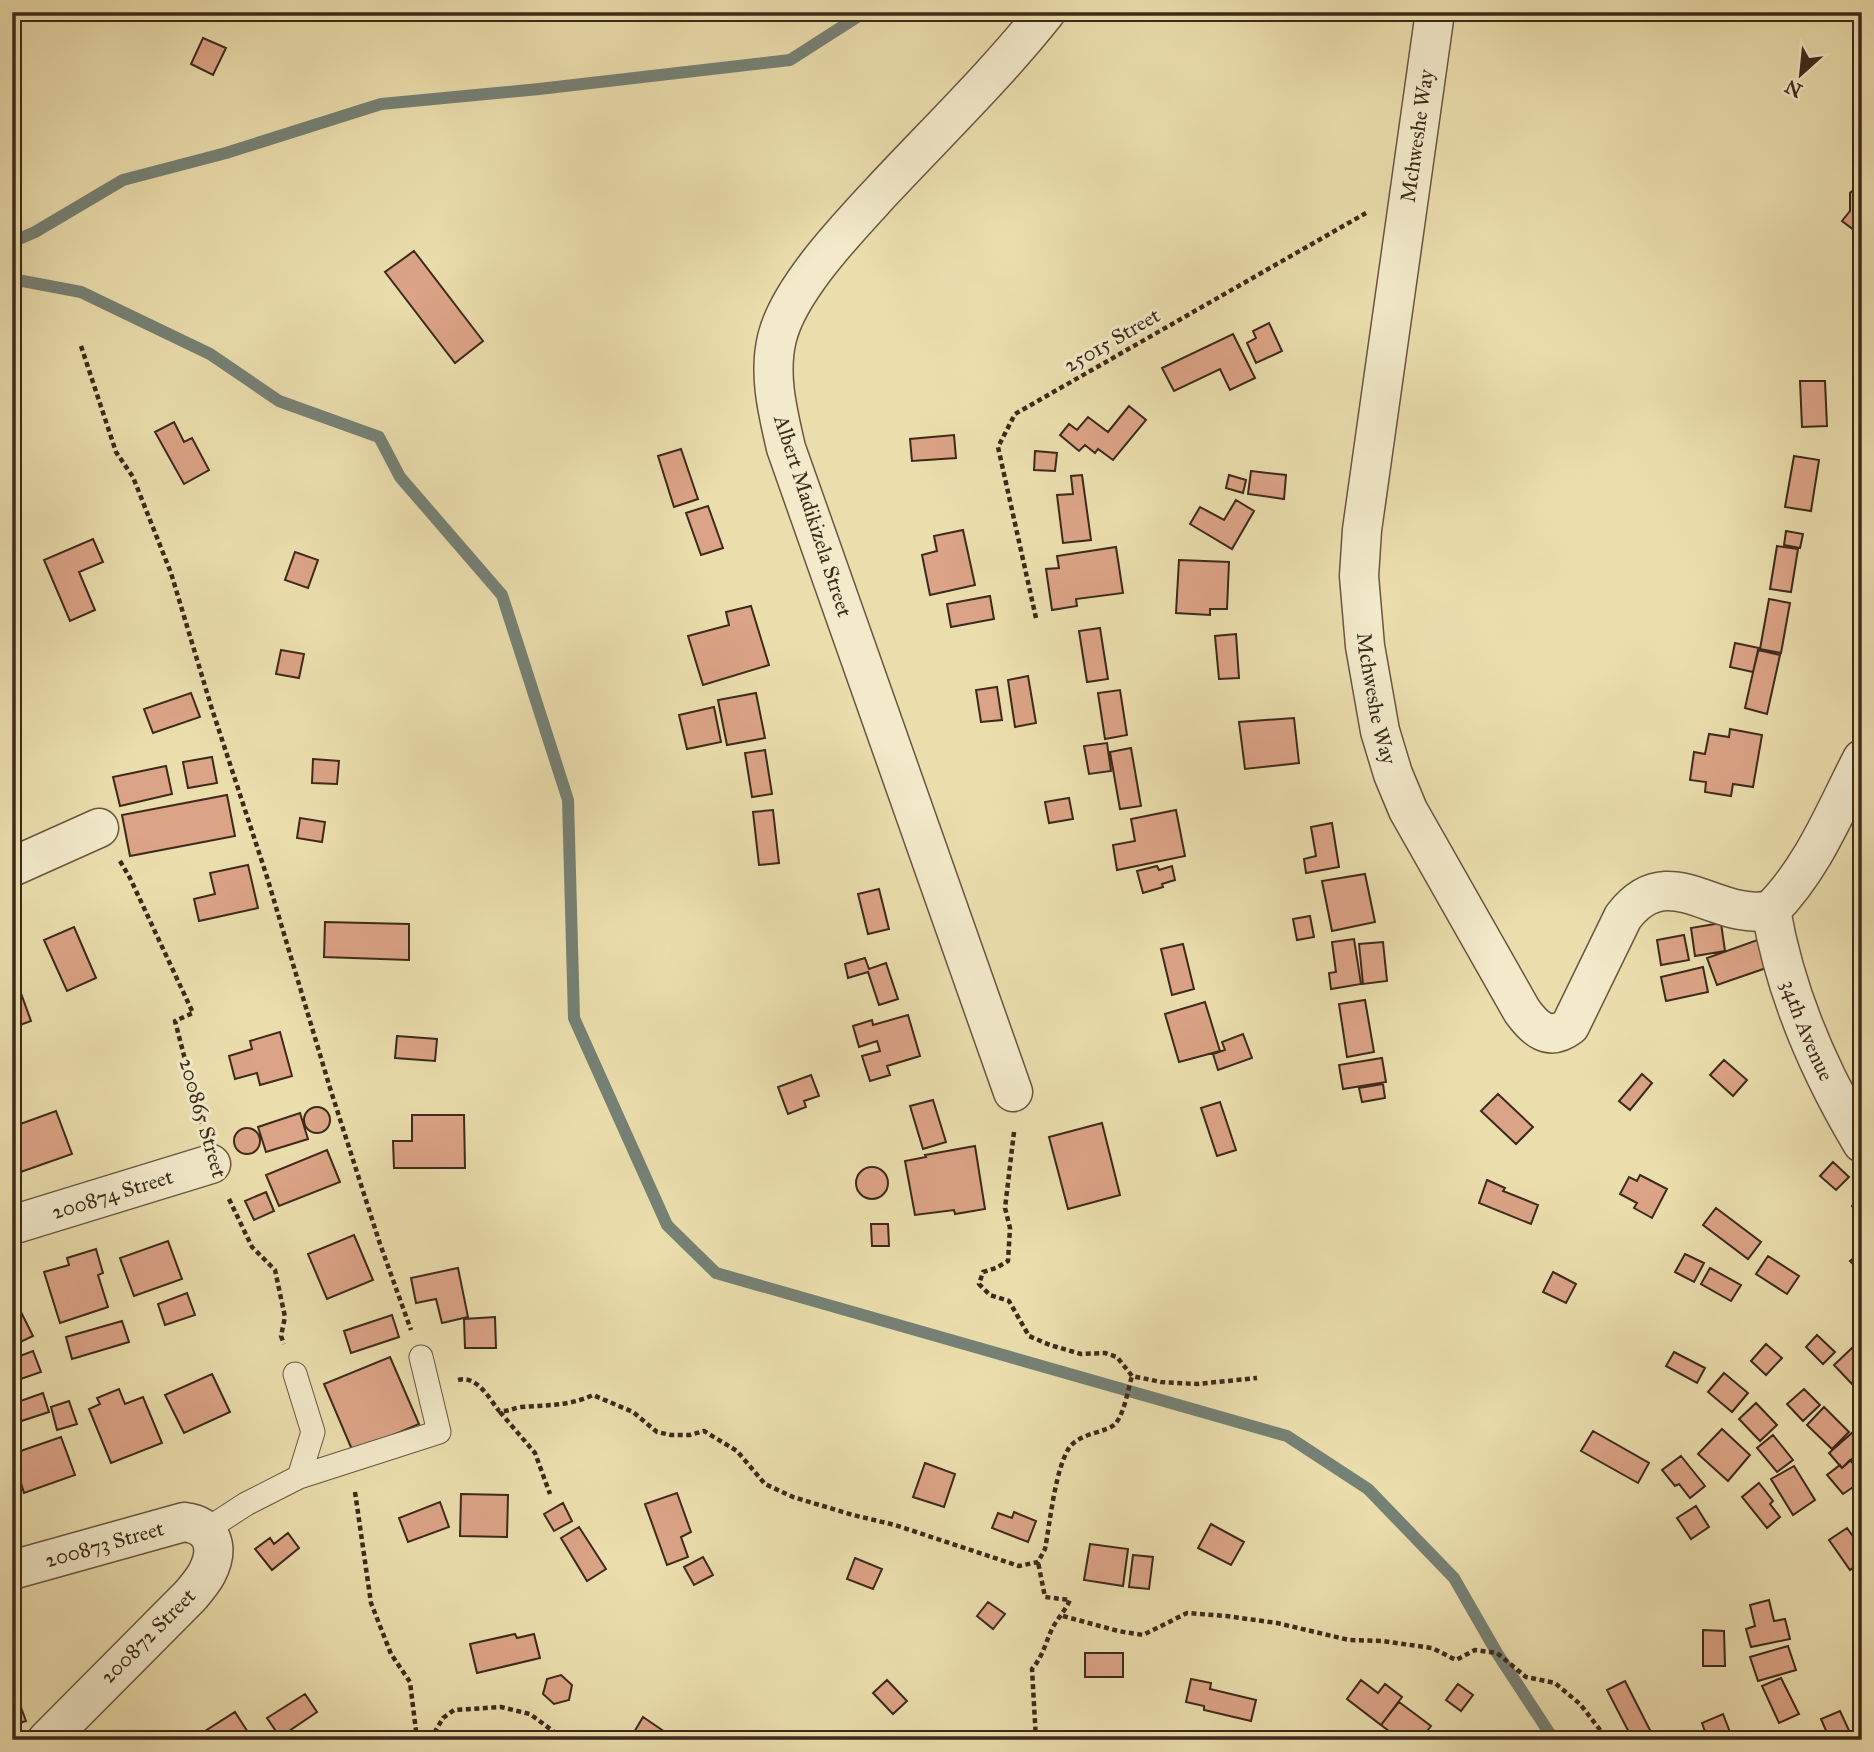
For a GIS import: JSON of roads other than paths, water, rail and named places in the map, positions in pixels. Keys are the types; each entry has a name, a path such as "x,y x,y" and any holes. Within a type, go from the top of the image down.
{"street":[{"name":"Albert Madikizela Street","path":"1013,1092 786,448 774,388 774,363 777,338 786,315 804,285 842,234 1046,12"},
{"name":"Mchweshe Way","path":"1435,12 1362,530 1359,576 1365,646 1380,731 1393,774 1408,810 1522,1011 1531,1023 1550,1034 1561,1033 1570,1026 1623,917 1635,901 1649,893 1669,890 1698,896 1739,911 1756,913 1771,910"},
{"path":"1771,910 1791,891 1804,872 1862,759"},
{"path":"12,867 99,828"},
{"name":"34th Avenue","path":"1771,910 1793,995 1809,1039 1862,1143"},
{"name":"200874 Street","path":"12,1225 211,1164"},
{"name":"200873 Street","path":"12,1570 169,1525 184,1522 201,1526"},
{"name":"200872 Street","path":"47,1740 190,1596 207,1573 212,1560 213,1542 201,1526"}],"lane":[{"path":"201,1526 299,1477 439,1432 421,1357"},
{"path":"295,1374 313,1433 299,1477"}],"waterway":[{"path":"12,242 35,232 123,180 226,153 381,104 790,60 865,12"},
{"path":"12,279 81,292 210,354 279,401 379,437 400,477 502,595 568,800 574,1018 667,1225 716,1273 1287,1436 1368,1489 1454,1578 1497,1653 1554,1740"}]}
